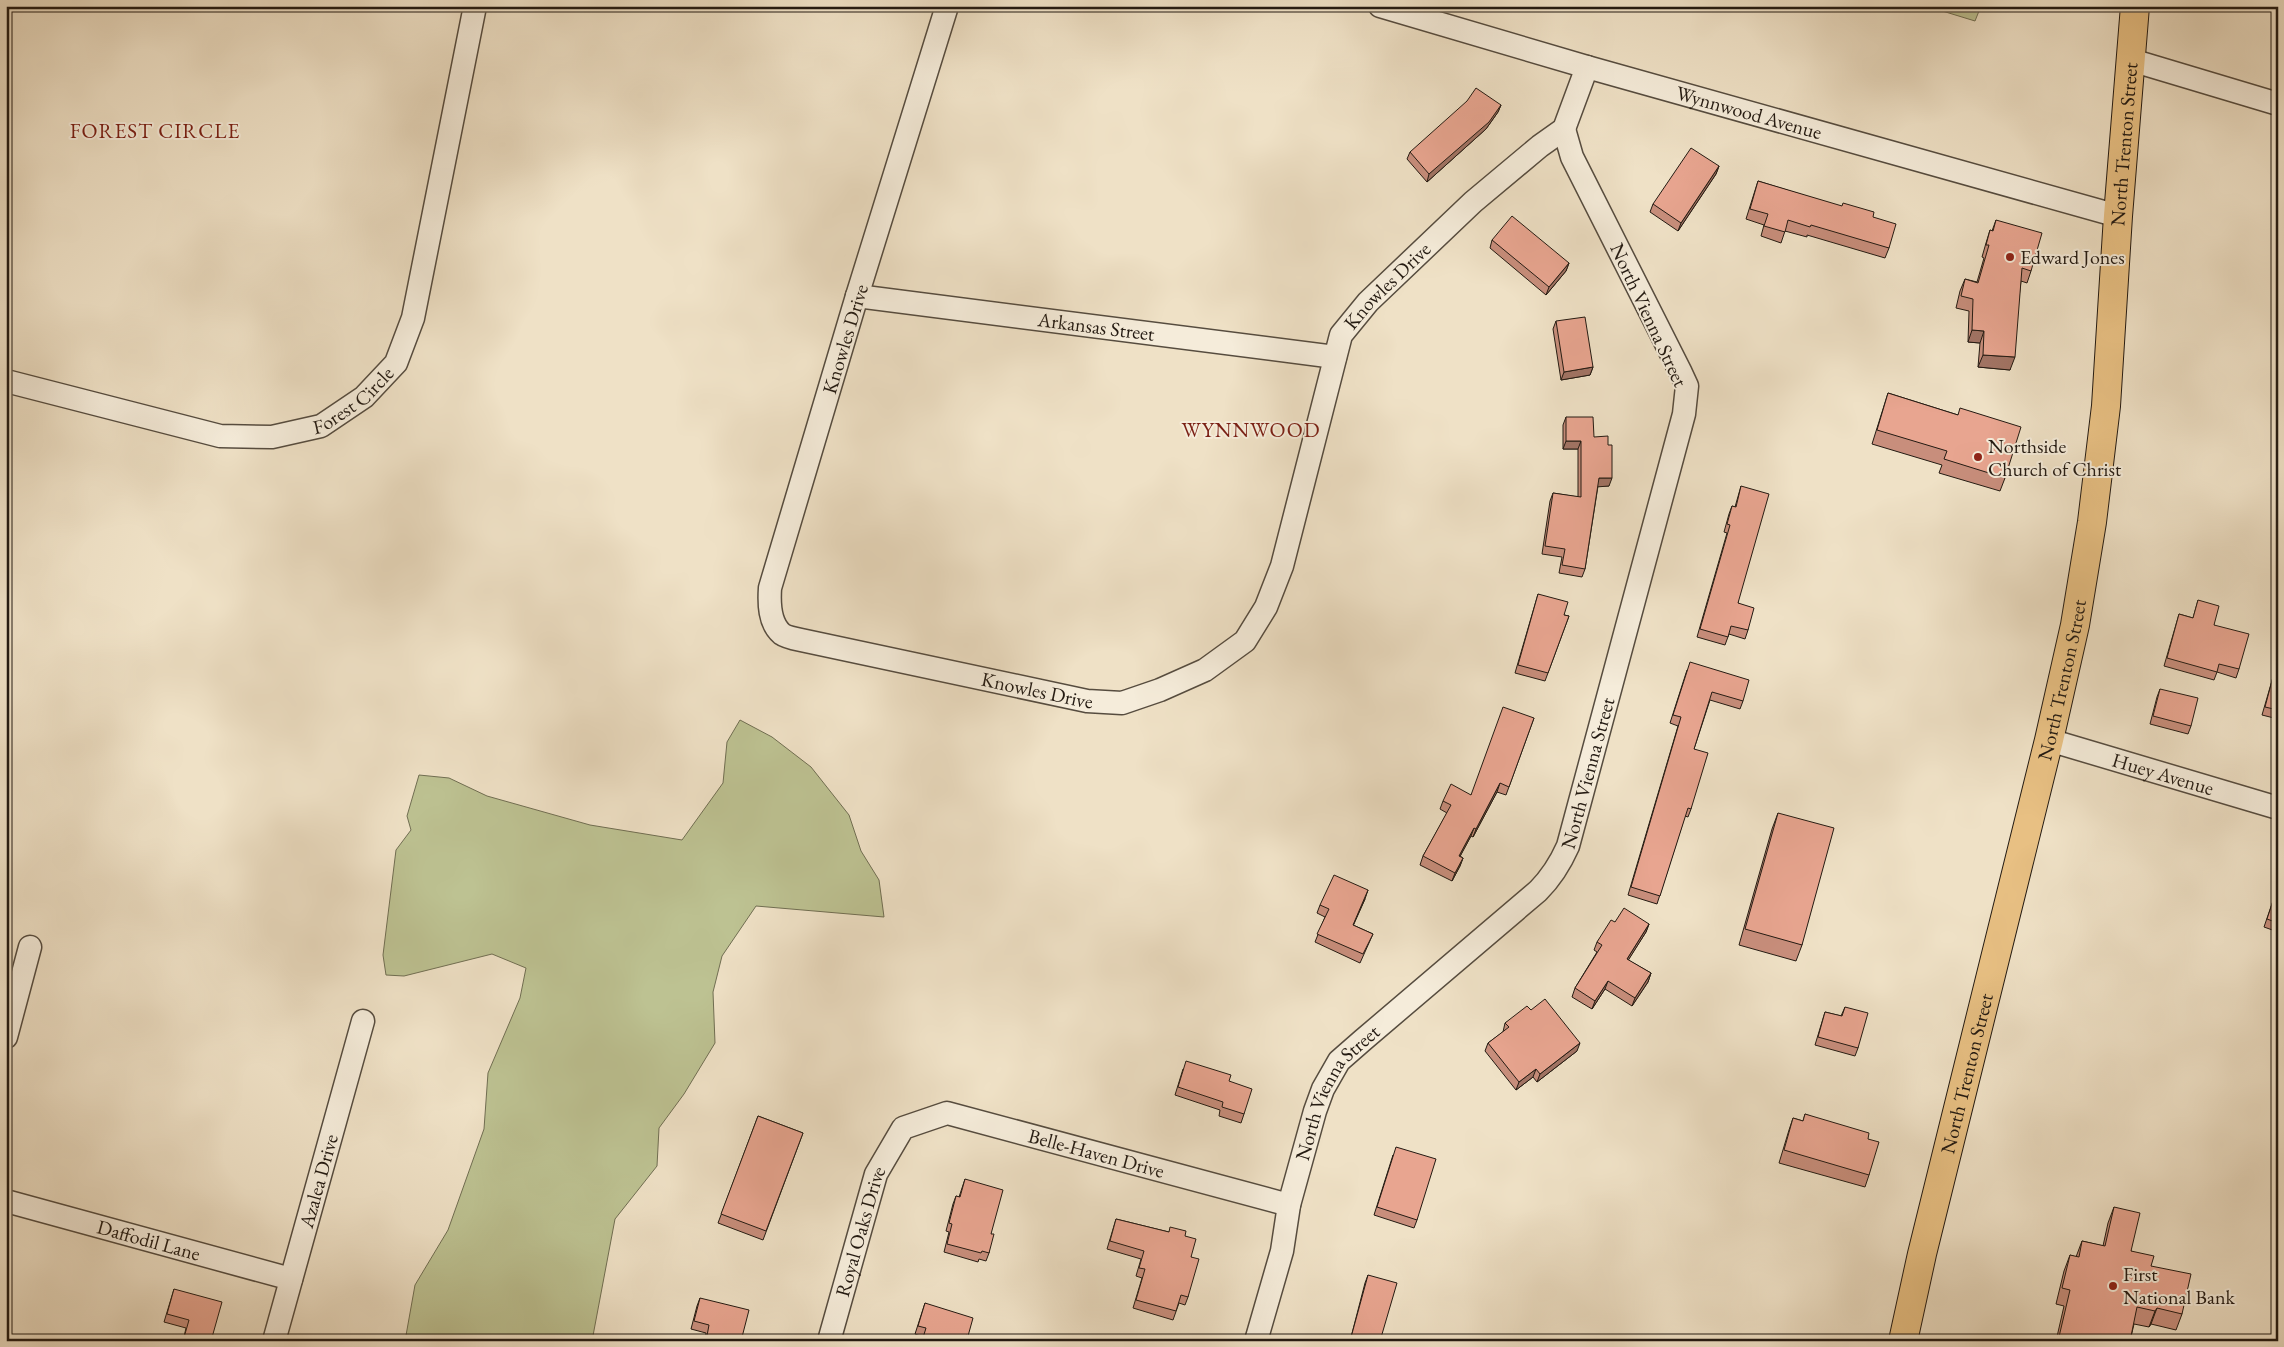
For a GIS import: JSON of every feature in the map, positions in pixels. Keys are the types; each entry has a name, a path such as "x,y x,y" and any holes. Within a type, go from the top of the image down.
{"highway":[{"name":"North Trenton Street","path":"1904,1341 1924,1245 2049,740 2075,625 2092,522 2106,406 2118,216 2135,6"}],"street":[{"name":"Forest Circle","path":"6,381 220,436 272,437 321,426 364,397 396,363 413,318 475,6"},
{"name":"Knowles Drive","path":"948,6 857,296 770,588 769,606 775,623 782,634 802,640 1087,701 1122,703 1160,690 1205,670 1245,641 1266,607 1282,566 1341,335 1368,302 1473,202 1540,146 1564,130"},
{"name":"Wynnwood Avenue","path":"1380,6 1587,67 2118,216"},
{"path":"2132,60 2278,104"},
{"path":"1564,130 1587,67"},
{"name":"North Vienna Street","path":"1256,1341 1282,1251 1289,1205 1315,1111 1323,1089 1339,1061 1538,891 1549,880 1562,861 1568,846 1684,414 1687,386 1572,157 1564,130"},
{"name":"Arkansas Street","path":"857,296 1335,357"},
{"name":"Huey Avenue","path":"2049,740 2278,808"},
{"path":"6,1037 30,947"},
{"name":"Azalea Drive","path":"274,1341 363,1021"},
{"name":"Belle-Haven Drive","path":"903,1128 947,1113 1289,1205"},
{"name":"Royal Oaks Drive","path":"830,1341 876,1174 903,1128"},
{"name":"Daffodil Lane","path":"6,1201 291,1278"}],"green space":[{"path":"1926,6 1981,6 1975,21"},
{"path":"740,720 772,737 811,767 849,815 861,851 879,880 884,917 756,906 722,956 713,992 715,1043 684,1094 659,1128 657,1166 615,1219 592,1341 405,1341 415,1285 448,1230 484,1129 488,1073 520,998 526,968 492,954 404,976 386,975 383,955 396,850 411,830 407,816 419,775 449,778 487,796 590,825 682,840 723,783 727,742"}],"building":[{"path":"1476,88 1501,105 1489,122 1429,174 1410,152 1467,101"},
{"path":"1691,148 1719,166 1681,223 1653,204"},
{"path":"1758,181 1842,206 1843,203 1874,212 1873,217 1896,224 1889,248 1788,220 1785,232 1764,226 1768,214 1750,209"},
{"path":"1512,216 1569,263 1549,287 1492,240"},
{"path":"1996,220 2042,233 2031,271 2022,268 2015,357 1983,355 1984,331 1972,330 1973,299 1961,296 1965,279 1978,283 1989,245 1986,245 1990,230 1993,231"},
{"path":"1585,317 1593,367 1564,372 1556,321"},
{"path":"1888,393 1958,415 1960,408 2021,427 2005,478 1944,459 1947,451 1877,430"},
{"path":"1566,417 1593,417 1594,437 1608,436 1608,445 1612,445 1612,478 1599,478 1585,569 1562,565 1565,549 1545,546 1553,493 1581,497 1581,441 1566,441"},
{"path":"1741,486 1769,494 1738,603 1754,608 1748,630 1731,626 1728,637 1700,629 1730,525 1727,524 1732,506 1736,507"},
{"path":"1538,594 1568,602 1564,615 1569,616 1548,673 1518,665"},
{"path":"2198,600 2219,606 2214,625 2249,634 2239,669 2219,664 2217,672 2167,658 2179,614 2193,618"},
{"path":"1690,662 1749,680 1743,701 1712,692 1694,749 1708,753 1691,809 1688,808 1660,896 1631,887 1681,717 1673,715"},
{"path":"2273,677 2278,678 2278,710 2265,707"},
{"path":"2160,689 2198,698 2191,726 2153,716"},
{"path":"1503,707 1534,718 1509,787 1500,783 1476,829 1474,828 1459,856 1463,858 1455,873 1423,856 1451,805 1443,801 1451,784 1471,795"},
{"path":"1778,813 1834,828 1802,945 1745,929"},
{"path":"1334,875 1368,890 1353,925 1373,934 1363,954 1317,934 1329,909 1320,905"},
{"path":"2278,886 2278,923 2267,919"},
{"path":"1624,908 1649,924 1627,959 1651,973 1635,998 1608,981 1595,1001 1575,988 1602,945 1597,942 1611,920 1615,922"},
{"path":"1545,999 1580,1043 1540,1074 1536,1069 1519,1082 1488,1043 1509,1027 1505,1023 1527,1006 1531,1010"},
{"path":"1845,1007 1868,1013 1858,1048 1818,1037 1825,1012 1842,1016"},
{"path":"1186,1061 1231,1075 1229,1081 1252,1089 1244,1114 1222,1107 1223,1102 1178,1087"},
{"path":"1805,1114 1869,1133 1868,1139 1879,1142 1869,1175 1784,1150 1793,1118 1803,1121"},
{"path":"758,1116 803,1133 766,1231 721,1214"},
{"path":"1396,1147 1436,1159 1417,1220 1377,1207"},
{"path":"965,1179 1003,1190 991,1234 994,1234 989,1253 982,1251 981,1253 947,1244 952,1224 949,1223 956,1196 960,1197"},
{"name":"First National Bank","path":"2114,1207 2140,1213 2131,1251 2154,1256 2151,1266 2191,1274 2182,1314 2157,1308 2155,1311 2137,1307 2130,1341 2058,1341 2070,1290 2062,1288 2070,1255 2079,1257 2082,1241 2105,1246"},
{"path":"1116,1219 1169,1232 1170,1227 1186,1231 1185,1236 1196,1239 1191,1257 1199,1259 1188,1297 1181,1295 1176,1311 1136,1300 1145,1269 1139,1268 1144,1251 1110,1241"},
{"path":"1368,1275 1397,1283 1380,1341 1350,1341"},
{"path":"174,1289 222,1302 211,1341 183,1341 189,1320 167,1314"},
{"path":"700,1298 749,1310 741,1341 706,1341 709,1325 694,1321"},
{"path":"925,1303 973,1318 965,1341 922,1341 926,1328 918,1326"}],"place":[{"name":"Edward Jones","path":"2010,257"},
{"name":"Northside Church of Christ","path":"1978,457"},
{"name":"First National Bank","path":"2113,1286"}],"district":[{"name":"FOREST CIRCLE","path":"155,130"},
{"name":"WYNNWOOD","path":"1251,429"}]}
